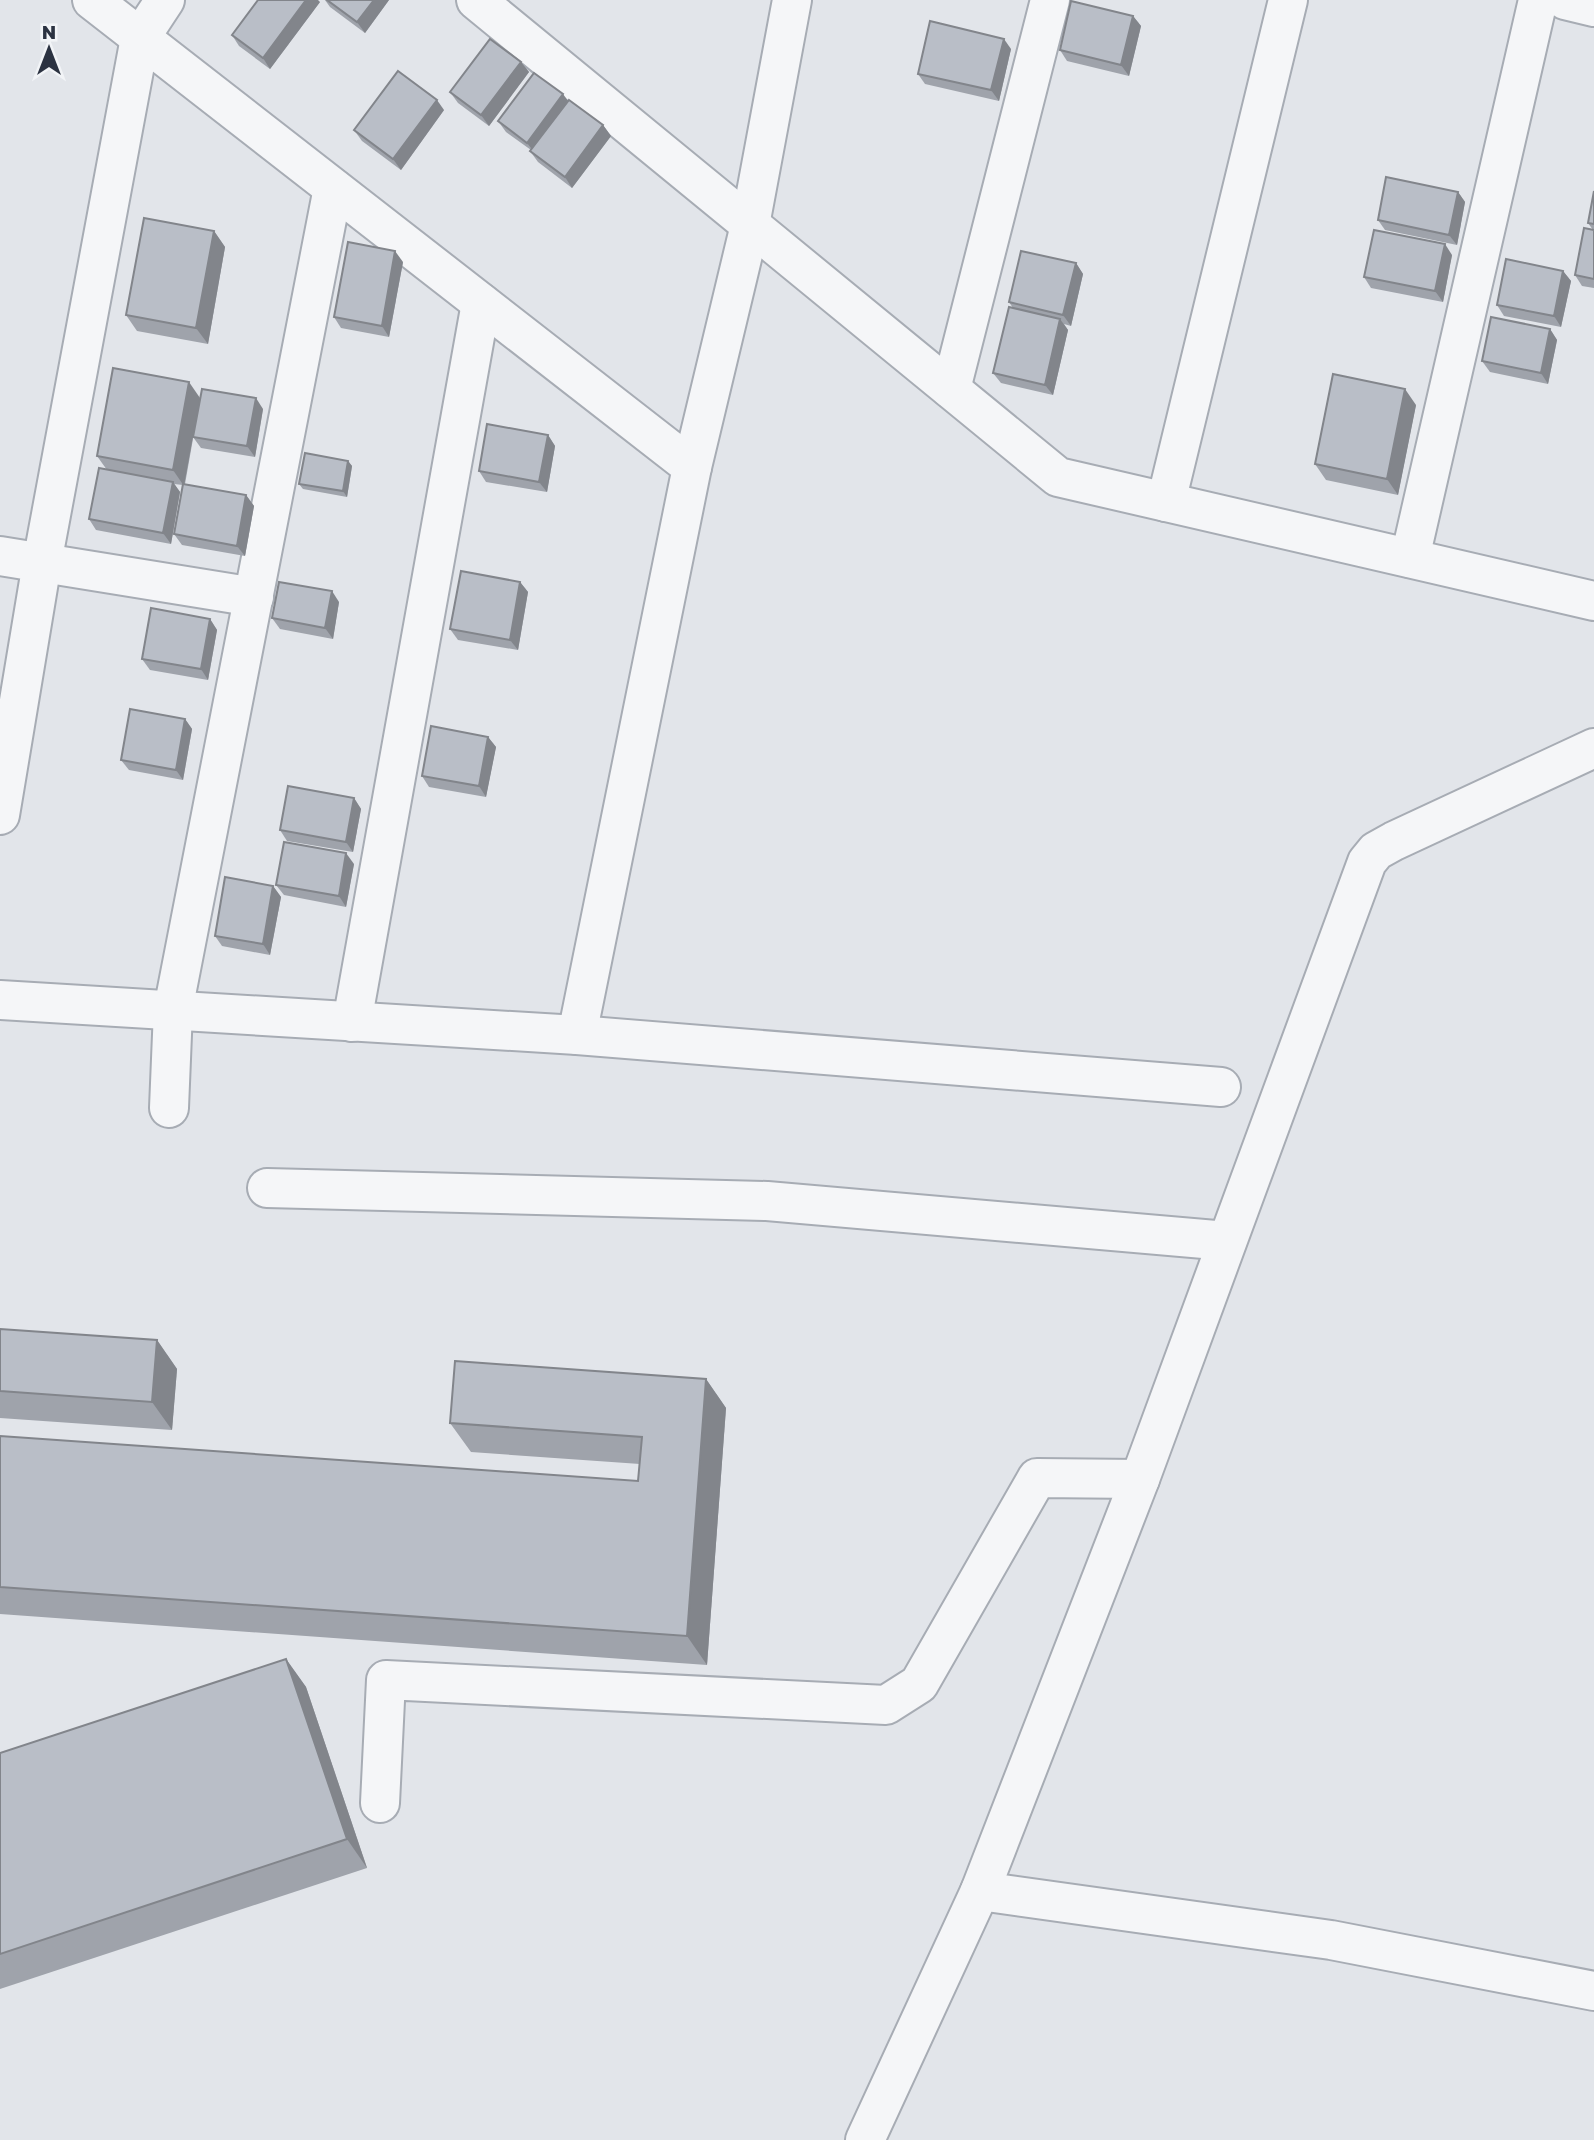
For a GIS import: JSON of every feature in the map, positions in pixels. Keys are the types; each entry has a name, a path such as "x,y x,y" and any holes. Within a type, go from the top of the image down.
{"street":[{"path":"92,0 692,467"},
{"path":"0,815 42,563 140,38 165,0"},
{"path":"577,1035 692,467 750,225 792,0"},
{"path":"951,389 1050,0"},
{"path":"1166,502 1288,0"},
{"path":"1410,558 1538,0"},
{"path":"1565,0 1594,7"},
{"path":"491,5 750,225 1058,477 1594,601"},
{"path":"169,1108 173,1010 333,188"},
{"path":"352,1022 481,303"},
{"path":"0,556 254,597"},
{"path":"865,2140 979,1891 1140,1479 1367,862 1376,851 1394,841 1594,748"},
{"path":"0,1000 577,1035 1221,1087"},
{"path":"267,1188 766,1201 1227,1241"},
{"path":"380,1803 386,1680 886,1705 919,1684 1037,1478 1140,1479"},
{"path":"979,1891 1331,1940 1594,1991"}],"building":[{"path":"258,0 306,0 263,58 232,35"},
{"path":"327,0 374,0 357,22"},
{"path":"1071,1 1133,16 1121,65 1060,50"},
{"path":"930,21 1004,39 991,90 918,74"},
{"path":"490,39 521,62 481,115 450,92"},
{"path":"398,71 437,100 393,159 354,130"},
{"path":"534,73 563,94 527,143 498,121"},
{"path":"569,100 603,125 565,177 530,151"},
{"path":"1386,177 1458,192 1449,235 1378,220"},
{"path":"1594,191 1594,224 1588,223"},
{"path":"144,218 214,231 196,328 126,315"},
{"path":"1584,228 1594,230 1594,279 1575,275"},
{"path":"1374,230 1445,244 1435,291 1364,277"},
{"path":"348,242 395,251 382,326 334,317"},
{"path":"1021,251 1076,263 1063,315 1009,302"},
{"path":"1506,259 1563,271 1554,316 1497,305"},
{"path":"1009,307 1060,319 1045,385 993,373"},
{"path":"1491,317 1550,329 1541,373 1482,361"},
{"path":"113,368 189,382 173,470 97,456"},
{"path":"1333,374 1405,389 1387,479 1315,464"},
{"path":"202,389 256,398 247,446 193,437"},
{"path":"487,424 548,435 539,482 479,471"},
{"path":"305,453 348,461 343,491 299,484"},
{"path":"99,468 173,482 163,533 89,519"},
{"path":"183,484 246,495 237,546 174,534"},
{"path":"461,571 520,582 510,640 450,629"},
{"path":"279,582 332,591 325,628 272,618"},
{"path":"151,608 210,619 201,669 142,659"},
{"path":"130,709 185,719 176,770 121,760"},
{"path":"431,726 488,737 479,786 422,776"},
{"path":"288,786 354,798 346,842 280,830"},
{"path":"284,842 346,853 339,896 276,885"},
{"path":"225,877 273,886 263,944 215,936"},
{"path":"0,1329 157,1340 152,1402 0,1391"},
{"path":"455,1361 706,1379 687,1636 0,1587 0,1436 638,1481 642,1437 450,1423"},
{"path":"286,1659 347,1839 0,1954 0,1753"}]}
